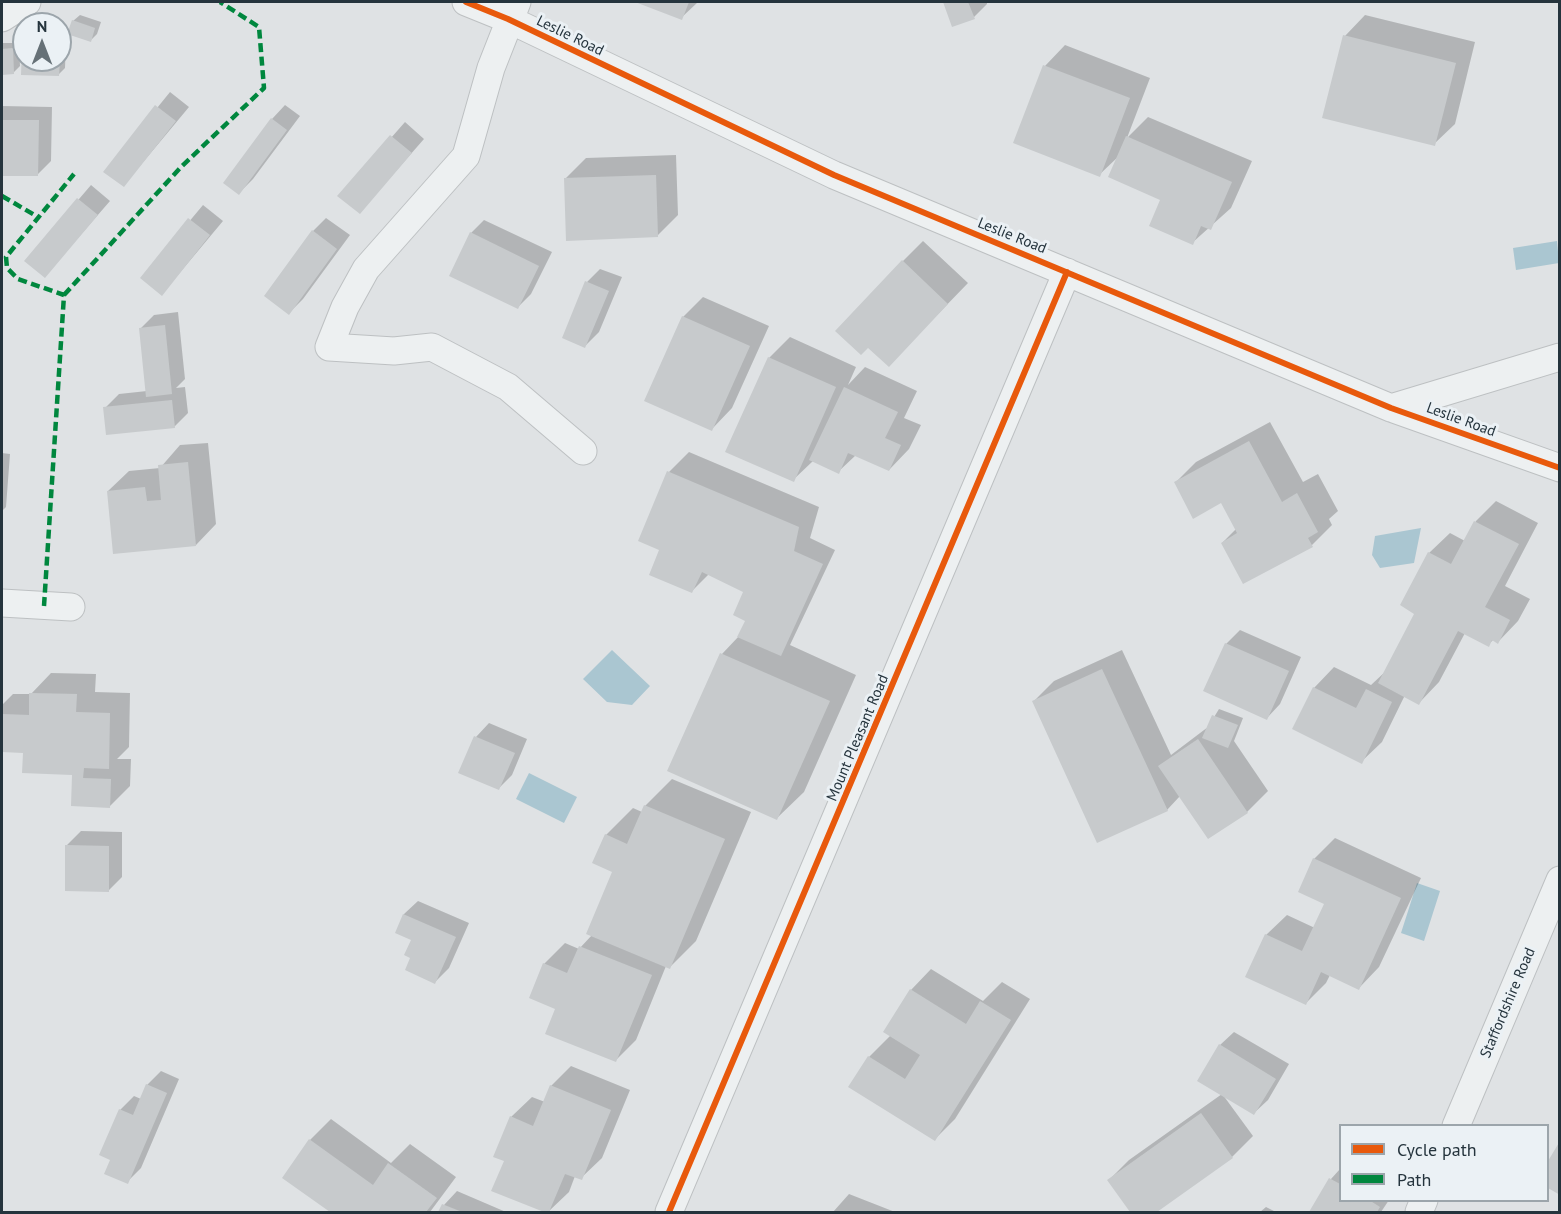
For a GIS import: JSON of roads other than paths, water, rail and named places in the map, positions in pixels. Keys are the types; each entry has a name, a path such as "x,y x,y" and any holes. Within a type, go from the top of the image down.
{"street":[{"path":"2,18 27,2"},
{"name":"Leslie Road","path":"466,2 512,10 834,175 1391,408 1560,468"},
{"path":"512,10 466,156 366,269 345,307 330,347 394,351 432,347 508,387 583,451"},
{"name":"Mount Pleasant Road","path":"669,1212 1067,272"},
{"path":"1391,408 1560,357"},
{"path":"2,603 71,607"},
{"name":"Staffordshire Road","path":"1456,1124 1560,880"}],"water":[{"path":"1557,241 1559,263 1516,270 1513,248"},
{"path":"1421,528 1414,563 1380,568 1372,555 1375,536"},
{"path":"612,650 650,686 632,705 607,702 583,679"},
{"path":"529,773 577,797 564,823 516,799"},
{"path":"1417,883 1440,891 1424,941 1401,933"}]}
